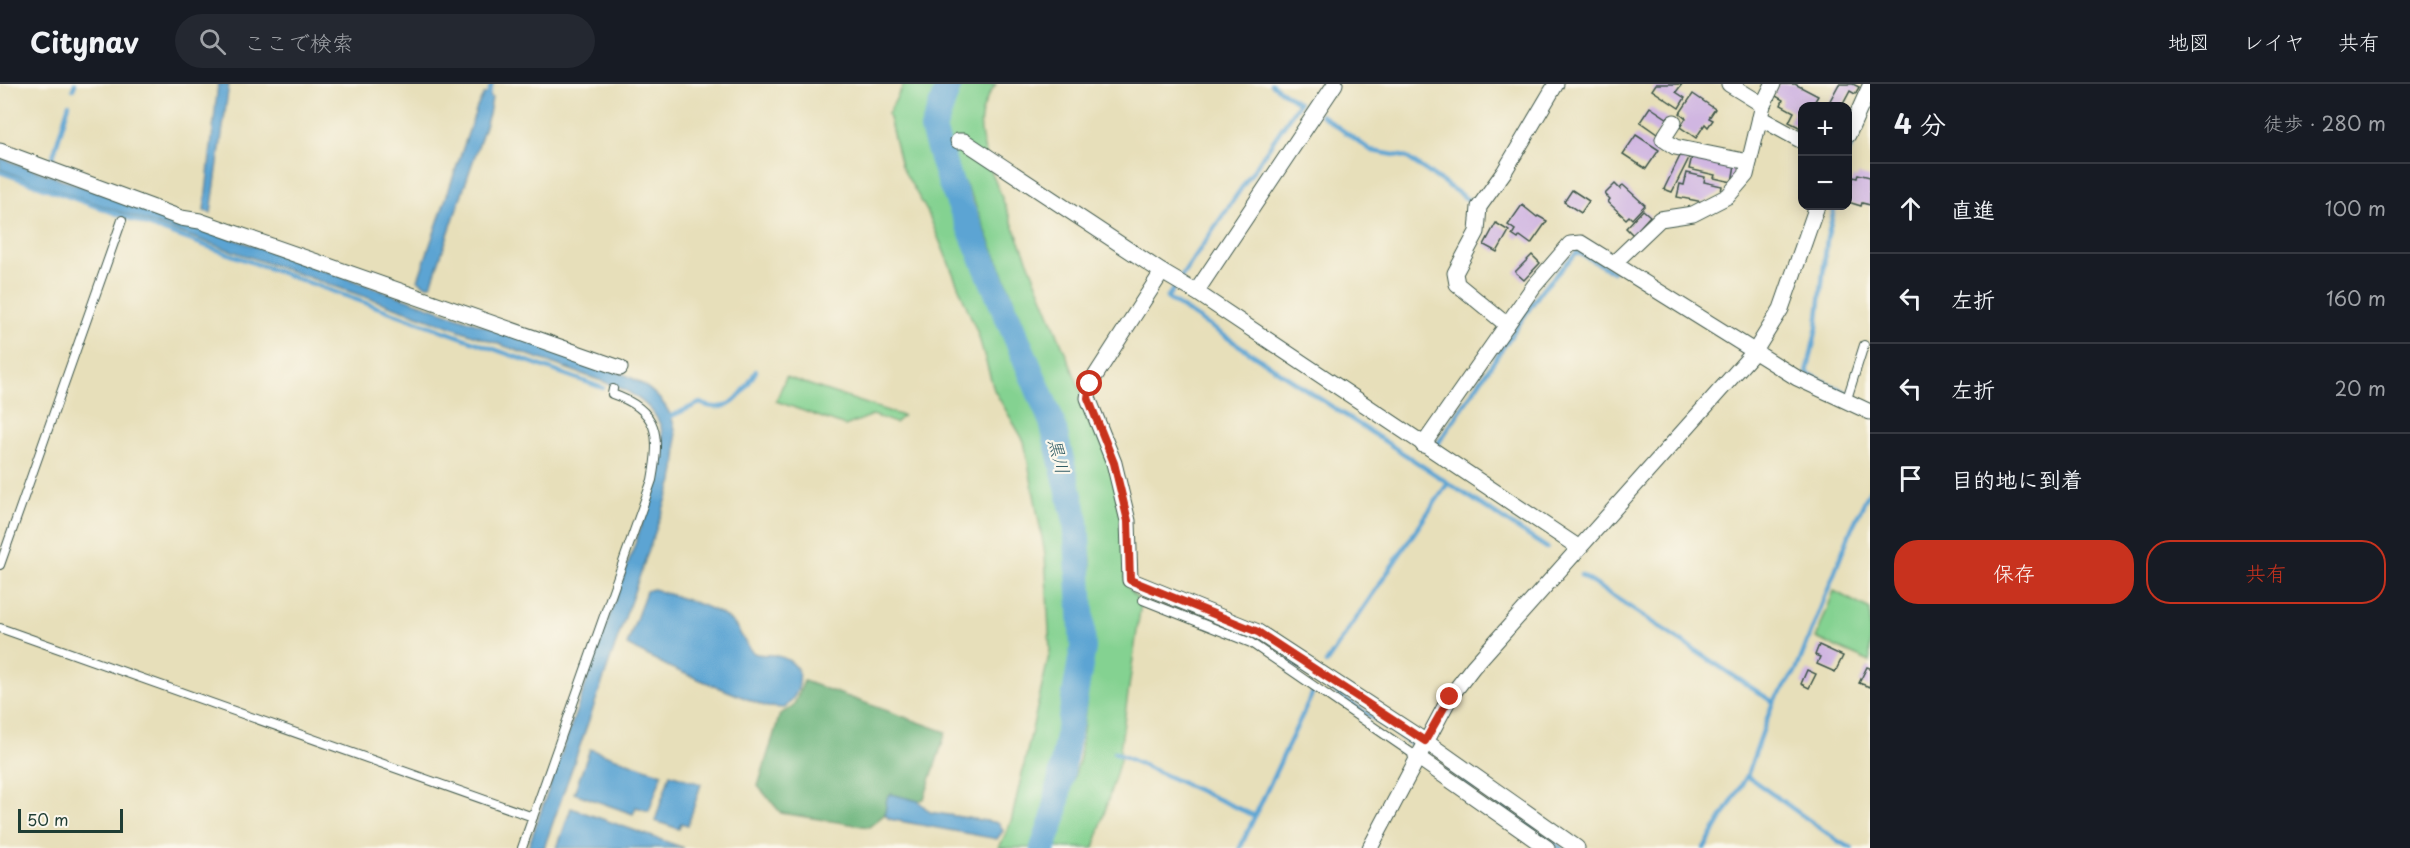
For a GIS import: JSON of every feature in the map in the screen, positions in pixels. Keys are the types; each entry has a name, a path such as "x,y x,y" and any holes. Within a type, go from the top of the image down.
{"street":[{"path":"1196,292 1335,84"},
{"path":"1507,325 1457,284 1455,273 1477,232 1479,207 1504,172 1556,84"},
{"path":"1730,84 1762,112 1798,137"},
{"path":"1614,262 1660,219 1693,214 1728,196 1746,176 1762,112 1773,84"},
{"path":"1852,126 1870,86"},
{"path":"1674,122 1663,139 1676,147 1749,162"},
{"path":"958,141 964,141 1172,279 1196,292 1423,445 1570,556"},
{"path":"0,151 181,218 205,223 620,368"},
{"path":"1370,848 1416,756 1450,697 1473,667 1755,351 1781,309 1816,210"},
{"path":"1423,445 1534,286 1570,244 1581,243 1797,378 1849,395 1870,412"},
{"path":"1172,279 1090,384 1088,398 1114,463 1128,521 1130,580 1258,632 1425,741 1577,848"},
{"path":"1416,756 1548,848"}],"lane":[{"path":"0,565 122,220"},
{"path":"1849,395 1864,345"},
{"path":"522,848 652,480 657,450 652,422 643,409 630,400 612,394 613,389"},
{"path":"1143,600 1251,643 1416,756"},
{"path":"0,628 533,817"}],"green space":[{"path":"904,84 938,84 927,124 933,158 951,193 1034,397 1068,526 1077,619 1074,671 1045,827 1035,848 999,848 1011,822 1050,651 1045,554 1024,441 994,390 978,334 928,213 901,166 888,114"},
{"path":"957,84 996,84 984,106 980,124 989,166 1110,462 1123,521 1125,583 1141,603 1120,760 1094,848 1052,848 1080,758 1090,666 1091,559 1082,505 1031,342 972,197 946,149 943,119"},
{"path":"786,377 903,416 895,423 873,415 845,426 776,401"},
{"path":"1834,591 1870,610 1870,662 1816,638"},
{"path":"804,681 946,732 924,799 918,801 891,794 887,798 885,814 869,827 781,813 758,786 780,714 793,707"}],"water":[{"path":"218,84 229,84 211,213 204,211"},
{"path":"484,94 489,94 492,98 489,114 431,285 425,285 418,280 477,107"},
{"path":"0,158 626,375 642,384 665,406 672,418 677,446 673,481 544,848 528,848 659,476 663,446 660,423 654,414 635,396 621,388 33,182 0,169"},
{"path":"653,589 695,603 726,617 733,623 754,653 772,655 791,662 797,668 799,676 797,692 792,700 785,708 767,707 671,668 627,645 646,591"},
{"path":"590,749 662,774 649,811 636,807 633,814 574,793"},
{"path":"670,774 701,784 688,825 681,823 679,829 655,821"},
{"path":"891,794 918,801 930,812 999,823 1003,831 997,839 889,819 885,814 887,798"},
{"path":"571,808 684,848 557,848"}],"building":[{"path":"1656,84 1682,84 1676,92 1685,98 1679,108 1652,90"},
{"path":"1779,84 1795,84 1818,96 1814,102 1798,102 1798,126 1789,122 1794,112 1781,105 1783,100 1774,95"},
{"path":"1839,84 1853,84 1859,87 1855,94 1850,91 1844,102 1829,102"},
{"path":"1693,94 1715,109 1709,118 1713,120 1708,127 1705,124 1696,138 1680,127 1686,118 1680,113"},
{"path":"1650,107 1668,119 1657,134 1640,122"},
{"path":"1636,135 1659,150 1646,169 1623,154"},
{"path":"1681,154 1689,158 1672,192 1664,189"},
{"path":"1692,156 1735,165 1732,182 1689,169"},
{"path":"1687,173 1705,177 1704,182 1722,186 1721,192 1703,202 1677,197 1680,184 1684,185"},
{"path":"1858,174 1870,177 1870,205 1862,203 1861,206 1852,203 1852,182 1853,177 1857,178"},
{"path":"1615,184 1620,189 1623,185 1645,205 1632,219 1629,216 1626,219 1608,202 1610,199 1605,194"},
{"path":"1572,190 1589,201 1581,213 1564,202"},
{"path":"1522,205 1537,217 1547,221 1531,244 1520,236 1518,239 1512,235 1515,230 1508,225"},
{"path":"1643,210 1650,216 1633,235 1626,228"},
{"path":"1496,223 1509,231 1497,252 1484,245"},
{"path":"1532,255 1540,263 1524,280 1515,272"},
{"path":"1819,645 1843,656 1835,672 1817,664 1820,657 1815,655"},
{"path":"1867,667 1870,668 1870,687 1859,683"},
{"path":"1807,670 1816,674 1809,688 1801,684"}],"waterway":[{"path":"73,89 75,84"},
{"path":"487,98 492,84"},
{"name":"黒川","path":"949,84 933,129 947,174 1052,422 1076,521 1083,648 1054,817 1043,848"},
{"path":"1271,84 1299,103 1167,298 1547,548"},
{"path":"51,163 69,104"},
{"path":"1321,115 1372,151 1406,157 1473,203"},
{"path":"1852,144 1855,137"},
{"path":"0,172 603,388"},
{"path":"1834,210 1827,239 1817,327 1807,373 1849,394"},
{"path":"1437,445 1542,290 1577,252 1613,272"},
{"path":"667,418 700,403 711,407 728,405 746,388 756,371"},
{"path":"1326,663 1448,483"},
{"path":"1773,702 1796,671 1851,530 1870,490"},
{"path":"1581,575 1773,702 1747,776 1704,848"},
{"path":"1289,661 1419,749"},
{"path":"1240,848 1313,692"},
{"path":"1114,752 1255,816"},
{"path":"1448,769 1561,848"},
{"path":"1747,776 1841,843 1852,848"}],"route":[{"path":"1090,384 1088,398 1114,463 1128,521 1130,580 1258,632 1425,741 1450,697"}]}
